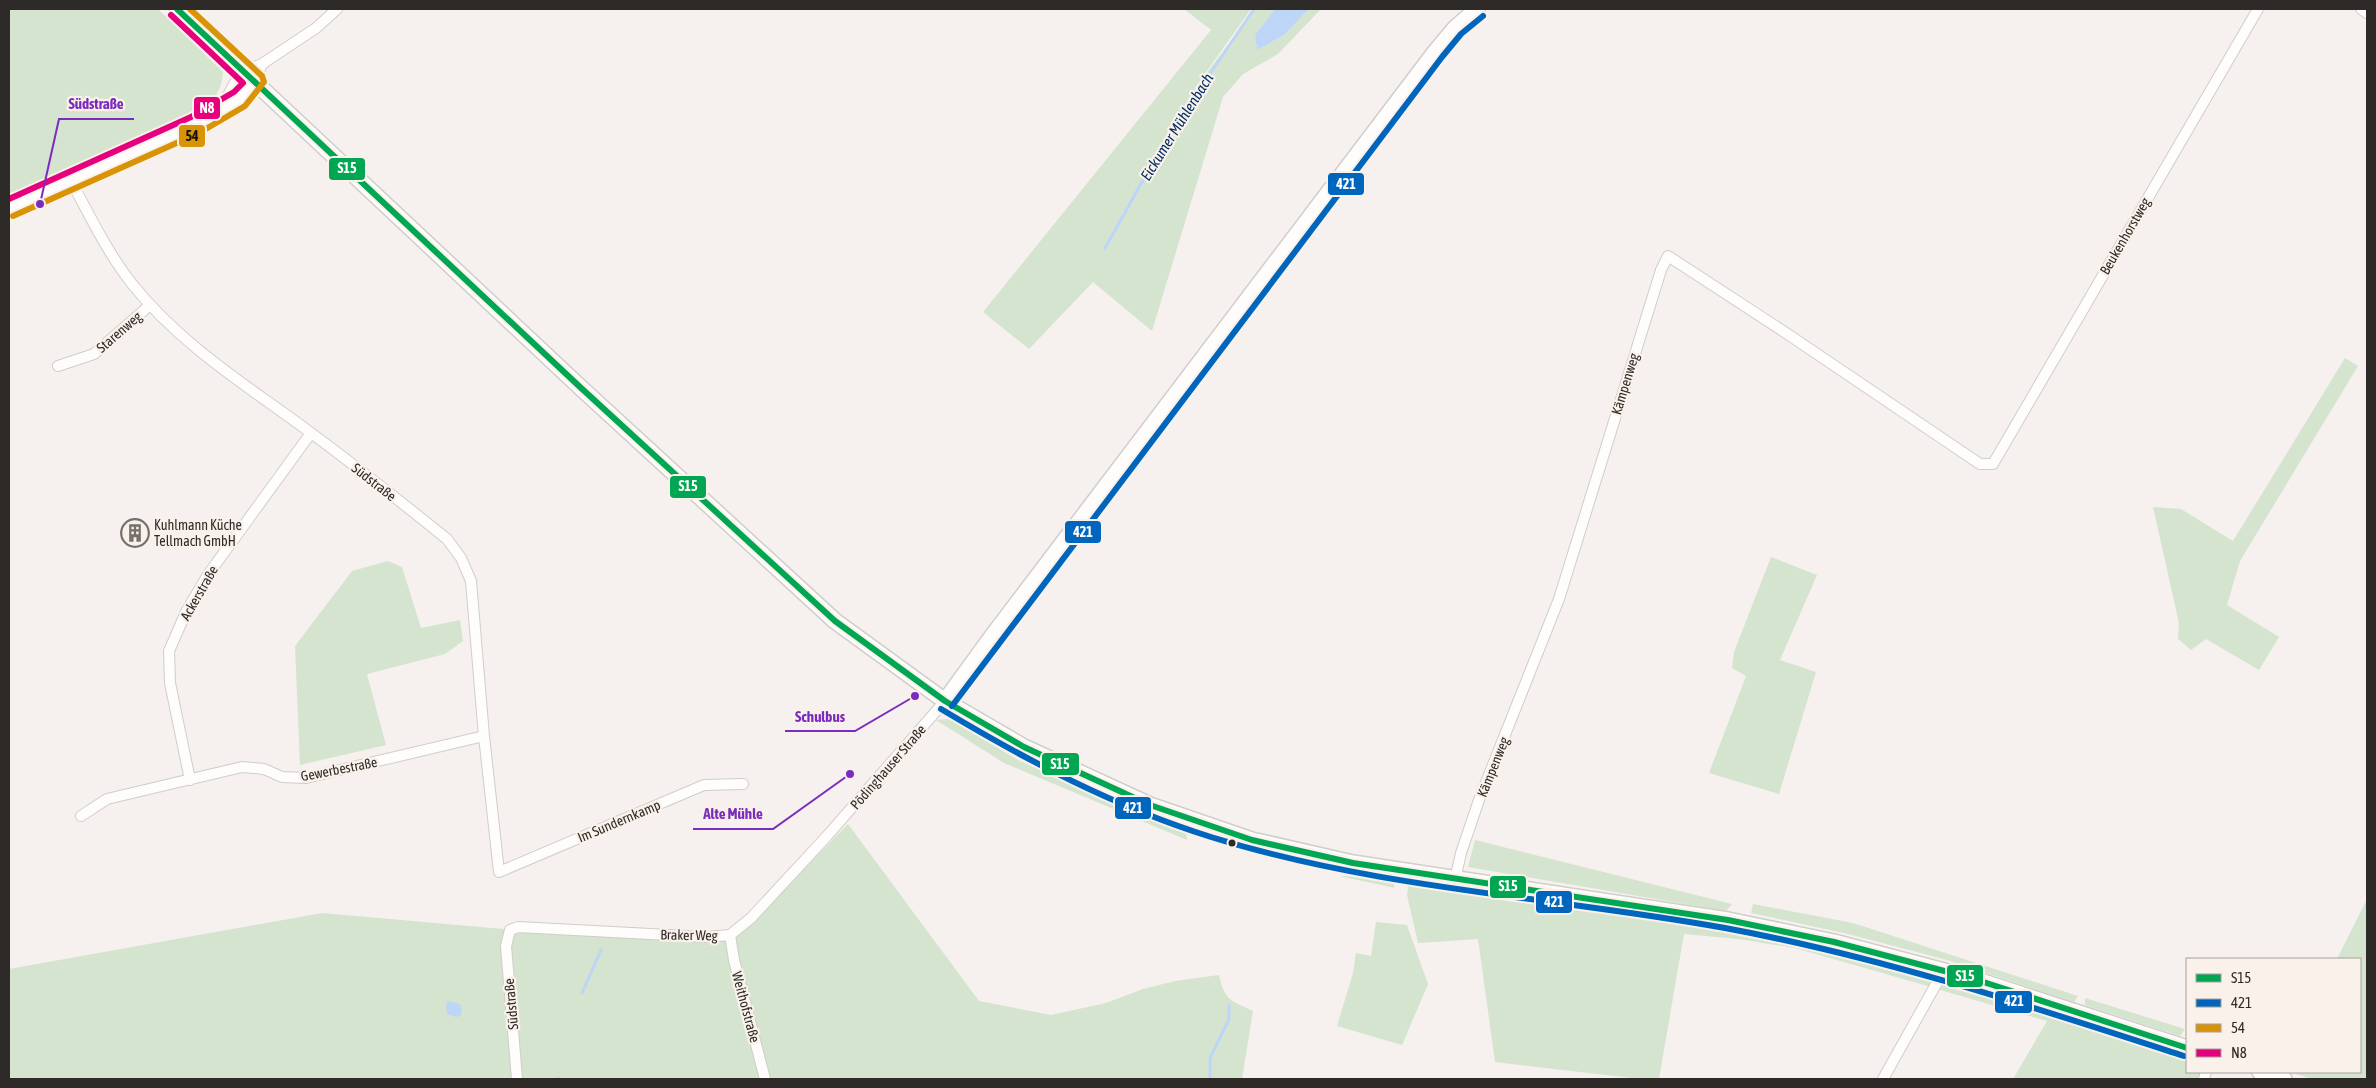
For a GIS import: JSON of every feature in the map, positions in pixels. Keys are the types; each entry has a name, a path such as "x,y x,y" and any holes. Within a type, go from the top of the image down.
{"main road":[{"path":"177,9 783,575 835,621 945,701 1024,747 1099,784 1150,806 1252,840 1353,863 1728,920 1834,942 1944,970 2186,1048"},
{"name":"Pödinghauser Straße","path":"945,701 1435,52 1455,28 1477,9"},
{"path":"2263,1073 2284,1079"}],"street":[{"path":"220,111 234,84 244,71 262,64 328,20 338,9"},
{"name":"Beukenhorstweg","path":"1993,464 2258,9"},
{"path":"2361,9 2367,13"},
{"path":"9,208 195,126 240,99 255,82 262,64"},
{"name":"Südstraße","path":"71,181 114,258 150,305 217,364 311,433 447,539 461,558 471,581 484,736 499,872"},
{"name":"Kämpenweg","path":"1455,880 1461,853 1479,800 1559,599 1637,344 1661,270 1668,256 1980,464 1993,464"},
{"name":"Starenweg","path":"58,366 94,354 150,305"},
{"name":"Ackerstraße","path":"190,780 170,682 169,651 186,612 207,576 311,433"},
{"name":"Pödinghauser Straße","path":"827,836 945,701"},
{"name":"Gewerbestraße","path":"81,816 107,799 242,767 264,769 282,778 306,778 484,736"},
{"name":"Im Sundernkamp","path":"499,872 704,785 743,784"},
{"name":"Braker Weg","path":"510,930 518,927 706,937 730,935 751,918 827,836"},
{"name":"Südstraße","path":"510,930 506,946 517,1079"},
{"name":"Weithofstraße","path":"730,935 734,960 765,1079"},
{"path":"1882,1079 1944,970"}],"green space":[{"path":"9,9 158,9 223,72 222,82 210,103 181,123 9,197"},
{"path":"1184,9 1251,9 1187,99 1255,9 1275,9 1255,35 1257,50 1284,35 1309,9 1321,9 1278,54 1243,74 1223,97 1152,331 1093,282 1029,349 983,312 1211,30"},
{"path":"2345,358 2358,366 2240,561 2227,605 2279,637 2259,670 2206,639 2191,650 2178,639 2179,623 2153,507 2181,509 2233,541"},
{"path":"1771,557 1817,575 1780,660 1816,672 1779,794 1709,773 1746,676 1732,668 1734,652"},
{"path":"388,561 402,567 421,628 460,620 463,641 445,654 367,674 386,745 300,765 295,646 352,571"},
{"path":"949,719 1018,760 1113,802 1186,831 1187,840 1004,763 936,720"},
{"path":"848,824 979,1001 1051,1015 1106,1003 1143,989 1175,981 1219,975 1226,995 1253,1011 1242,1079 9,1079 9,969 322,913 503,929 707,941 752,922"},
{"path":"1475,840 1732,904 1726,911 1468,867"},
{"path":"1339,876 1392,878 1395,888"},
{"path":"1409,881 1627,912 1824,948 1929,975 1932,978 1931,987 1795,948 1738,939 1684,934 1659,1079 1640,1079 1495,1062 1478,939 1418,943 1407,895"},
{"path":"2367,899 2367,1079 2312,1079 2292,1073 2361,1073 2361,958 2338,958"},
{"path":"1753,904 1853,923 2078,996 2074,1002 1947,960 1848,934 1751,913"},
{"path":"1376,922 1407,925 1428,984 1402,1045 1337,1026 1353,973 1356,953 1371,956"},
{"path":"1948,981 2186,1057 2186,1073 2200,1073 2199,1079 2013,1079 2047,1021 1937,989 1943,982"},
{"path":"2085,998 2185,1029 2180,1036 2085,1005"}],"water":[{"path":"1275,9 1309,9 1284,35 1257,50 1255,35"},
{"path":"448,1001 460,1004 462,1011 460,1016 456,1017 447,1014 446,1005"}],"waterway":[{"name":"Eickumer Mühlenbach","path":"1105,248 1169,134 1254,9"},
{"path":"582,993 601,950"},
{"path":"1210,1079 1210,1058 1229,1019 1229,1005"}],"transit line":[{"name":"S15","path":"177,9 580,387 835,621 945,701 1024,747 1150,805 1252,840 1353,863 1728,920 1834,942 1971,978 2186,1048"},
{"name":"54","path":"13,216 199,133 245,106 264,82 262,76 190,9"},
{"name":"N8","path":"9,199 191,117 234,92 243,83 171,15"},
{"name":"421","path":"952,706 1442,57 1461,34 1483,16"},
{"name":"421","path":"941,709 1038,764 1140,812 1211,837 1274,855 1402,880 1661,917 1784,940 1842,953 1957,984 2184,1056"}],"place":[{"name":"Südstraße","path":"40,204"},
{"name":"Kuhlmann Küche Tellmach GmbH","path":"135,533"},
{"name":"Schulbus","path":"915,696"},
{"name":"Alte Mühle","path":"850,774"}]}
